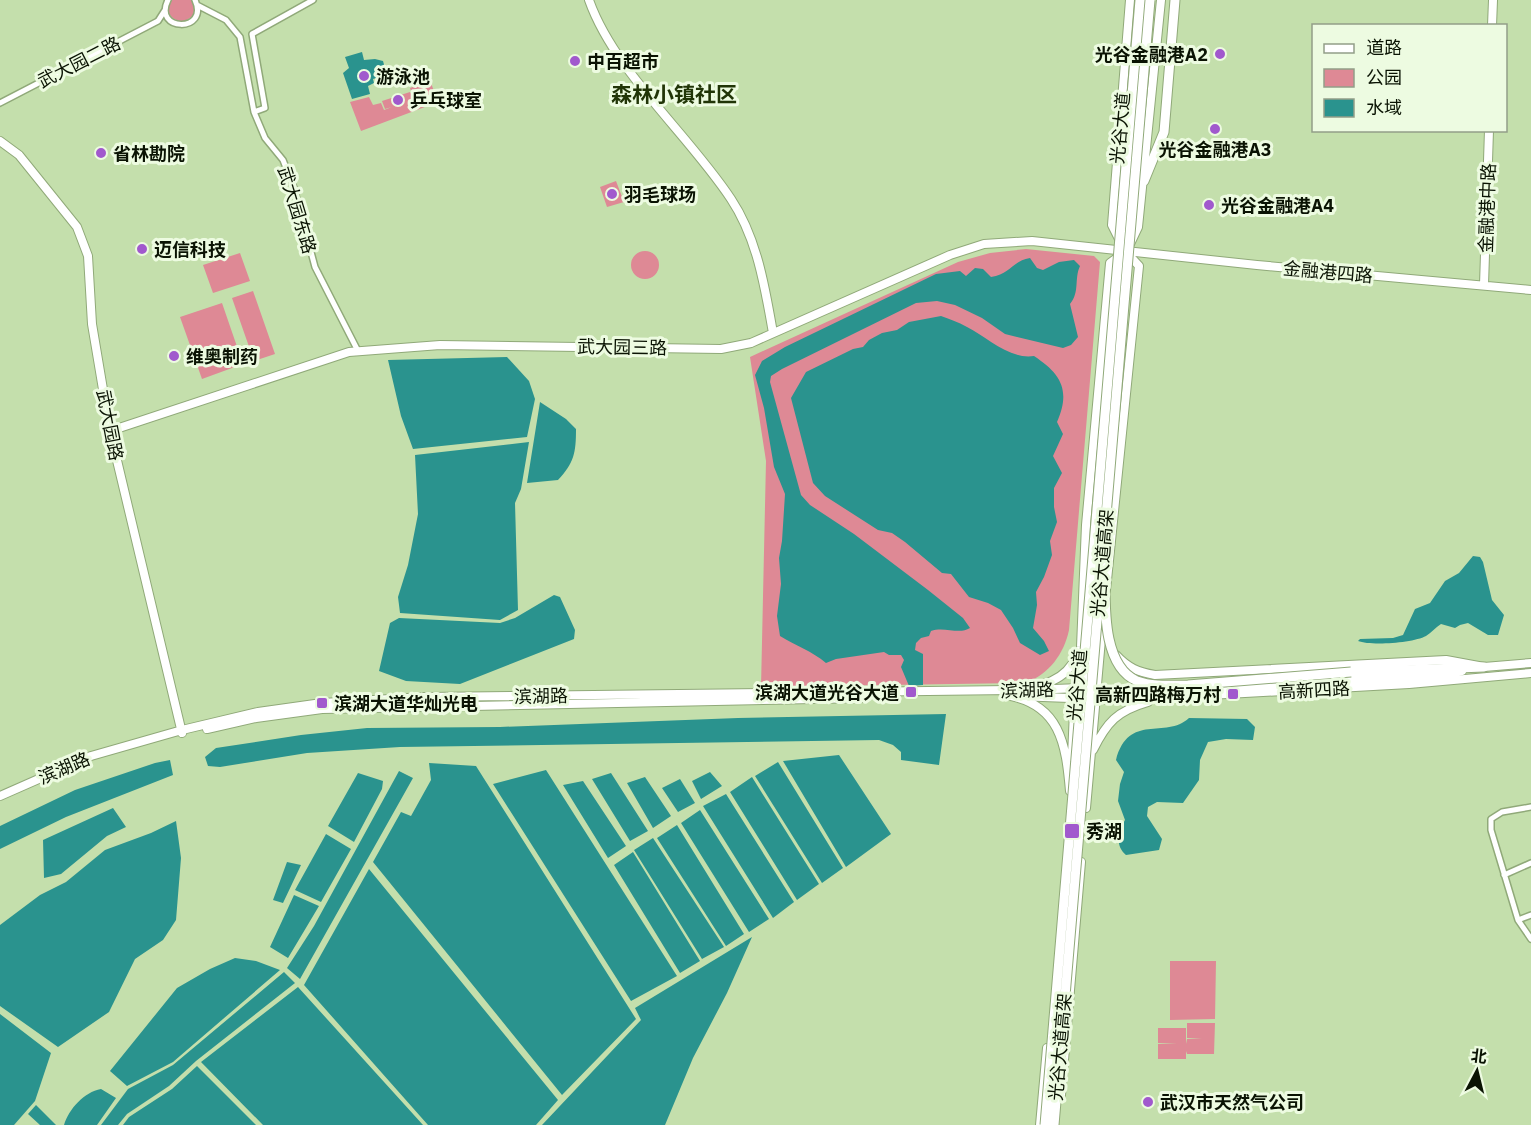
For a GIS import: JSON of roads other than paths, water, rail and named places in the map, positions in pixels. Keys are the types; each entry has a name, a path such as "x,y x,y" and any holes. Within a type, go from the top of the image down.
{"highway":[{"name":"光谷大道高架","path":"1045,1125 1140,0"},
{"name":"光谷大道高架","path":"1054,1125 1150,0"},
{"path":"1144,181 1164,132 1175,0"},
{"path":"1105,529 1105,593 1110,647 1115,659 1125,672 1137,680 1152,684 1178,685 1351,672 1484,667"}],"main road":[{"name":"光谷大道","path":"1058,1125 1096,695 1139,266 1126,252 1112,225 1130,0"},
{"name":"光谷大道","path":"1040,1125 1057,952 1070,791 1075,688 1081,646 1086,525 1110,264 1126,252 1138,227 1161,0"},
{"name":"高新四路","path":"1105,605 1106,629 1116,655 1126,666 1155,675 1446,660 1484,667"},
{"path":"1006,693 1048,684 1064,675 1074,662 1081,646"},
{"name":"高新四路","path":"1096,695 1432,675 1531,663"},
{"name":"高新四路","path":"1096,695 1119,700 1162,698 1410,684 1531,673"},
{"path":"1006,693 1033,703 1049,716 1059,729 1068,763 1070,791"},
{"path":"1090,771 1093,750 1109,722 1122,711 1162,698"}],"street":[{"path":"168,0 158,21 184,25 208,11"},
{"path":"254,112 265,108 252,34 312,0"},
{"path":"588,0 606,36 623,62 699,155 732,200 751,238 757,257 773,333"},
{"path":"1492,24 1493,0"},
{"path":"194,20 198,10 196,2"},
{"name":"武大园东路","path":"196,2 226,20 240,37 254,112 265,138 283,160 294,188 315,267 358,351"},
{"path":"165,10 166,15 174,23"},
{"name":"武大园二路","path":"0,103 158,21"},
{"name":"金融港中路","path":"1484,285 1489,132"},
{"name":"武大园路","path":"0,141 20,155 77,227 88,255 92,324 110,431 182,732"},
{"name":"武大园三路","path":"110,431 328,357 358,351 440,345 721,349 751,343 950,255 984,244 1032,241 1126,252"},
{"name":"金融港四路","path":"1126,252 1531,290"},
{"name":"滨湖路","path":"0,796 91,756 182,732 256,718 322,709 1006,693 1075,688 1096,695"},
{"name":"滨湖路","path":"1006,693 1075,699 1096,695"},
{"name":"滨湖路","path":"0,802 93,761 182,732"},
{"path":"1531,807 1502,812 1491,819 1491,830 1518,920 1531,939"},
{"path":"1504,875 1531,863"},
{"path":"1518,920 1531,915"}],"water":[{"name":"游泳池","path":"362,52 364,60 383,61 387,75 373,79 374,83 368,86 370,94 352,99 343,73 349,68 345,57"},
{"path":"1030,258 1037,268 1043,270 1059,262 1074,260 1080,266 1075,295 1070,304 1078,337 1071,345 1063,348 1005,334 982,318 955,305 937,301 916,303 771,376 770,382 801,495 810,505 854,534 928,590 963,618 970,628 961,631 941,629 931,631 929,636 921,638 916,643 915,650 923,654 923,685 909,686 901,667 904,660 901,655 889,655 884,652 836,659 826,663 780,636 777,616 781,584 779,558 785,494 774,467 764,408 755,375 762,361 785,347 936,274 960,271 966,276 975,268 983,269 991,277"},
{"path":"941,316 967,327 1016,355 1034,356 1051,369 1061,384 1063,401 1057,422 1063,434 1053,456 1062,473 1054,488 1057,522 1050,541 1052,555 1036,592 1037,605 1033,628 1049,651 1040,655 1020,643 1001,610 969,597 951,574 942,573 892,533 878,530 825,496 813,483 791,398 806,372 853,349 863,347 869,340 882,333 897,330 909,322"},
{"path":"507,357 529,381 535,399 527,437 413,449 401,416 388,360"},
{"path":"540,402 566,419 576,429 575,451 571,463 558,480 527,483"},
{"path":"529,442 521,489 515,503 518,610 500,620 400,613 398,597 408,565 418,514 415,455"},
{"path":"1473,556 1480,557 1483,562 1492,600 1504,615 1498,635 1488,635 1468,623 1455,628 1441,624 1426,636 1412,640 1382,643 1358,641 1403,635 1415,609 1430,603 1445,581 1459,573"},
{"path":"554,595 560,597 575,630 574,639 460,684 406,681 379,671 390,623 399,618 500,623 515,618"},
{"path":"946,714 939,765 901,760 901,752 893,745 879,740 400,747 307,753 220,767 208,766 205,757 216,748 367,728 500,727 738,718"},
{"path":"1189,718 1247,719 1255,727 1253,740 1226,739 1208,742 1200,760 1199,780 1183,803 1157,802 1148,807 1147,816 1162,839 1159,850 1126,855 1119,842 1125,820 1118,801 1124,772 1116,760 1122,745 1138,731 1169,727"},
{"path":"839,755 891,834 846,867 783,761"},
{"path":"170,760 173,775 66,817 0,849 0,826 75,790"},
{"path":"778,762 843,868 822,883 755,776"},
{"path":"429,763 476,766 636,1019 562,1095 373,862 401,812 411,816 431,780"},
{"path":"546,770 677,976 631,1001 493,784"},
{"path":"399,771 413,778 300,979 287,968 314,926"},
{"path":"710,772 722,786 701,799 692,781"},
{"path":"358,773 383,781 382,789 354,842 328,826"},
{"path":"611,773 648,831 630,841 592,779"},
{"path":"645,777 671,816 653,828 627,783"},
{"path":"752,777 819,884 797,900 730,792"},
{"path":"680,779 695,803 678,812 662,788"},
{"path":"583,781 626,846 608,858 563,785"},
{"path":"726,794 794,902 773,918 703,806"},
{"path":"113,808 126,827 107,836 61,874 44,878 43,840"},
{"path":"700,810 769,919 749,932 681,823"},
{"path":"176,821 181,858 176,920 163,940 135,959 109,1012 58,1047 0,1006 0,925 40,895 66,882 105,850"},
{"path":"677,825 744,934 726,946 657,838"},
{"path":"326,834 351,849 321,902 295,890"},
{"path":"653,838 724,947 702,959 634,850"},
{"path":"633,852 700,961 680,973 614,865"},
{"path":"287,862 301,865 283,903 273,900"},
{"path":"369,869 558,1100 536,1125 428,1125 304,985"},
{"path":"294,895 319,906 288,958 270,947"},
{"path":"752,937 727,993 693,1058 665,1125 542,1125 641,1020 635,1008"},
{"path":"235,958 256,961 280,970 173,1062 127,1086 110,1071 177,988"},
{"path":"284,972 295,983 196,1061 169,1086 127,1114 118,1125 101,1125 128,1089 173,1065"},
{"path":"298,987 423,1125 263,1125 201,1062"},
{"path":"0,1014 51,1053 35,1101 14,1125 0,1125"},
{"path":"197,1066 256,1125 123,1125 129,1117 172,1089"},
{"path":"101,1089 116,1098 97,1125 64,1125 83,1097"},
{"path":"36,1105 56,1125 40,1125 28,1114"}],"place":[{"name":"光谷金融港A2","path":"1220,54"},
{"name":"中百超市","path":"575,61"},
{"name":"游泳池","path":"364,76"},
{"name":"乒乓球室","path":"398,100"},
{"name":"光谷金融港A3","path":"1215,129"},
{"name":"省林勘院","path":"101,153"},
{"name":"羽毛球场","path":"612,194"},
{"name":"光谷金融港A4","path":"1209,205"},
{"name":"迈信科技","path":"142,249"},
{"name":"维奥制药","path":"174,356"},
{"name":"滨湖大道光谷大道","path":"911,692"},
{"name":"高新四路梅万村","path":"1233,694"},
{"name":"滨湖大道华灿光电","path":"322,703"},
{"name":"秀湖","path":"1072,831"},
{"name":"武汉市天然气公司","path":"1148,1102"}],"district":[{"name":"森林小镇社区","path":"674,94"}]}
